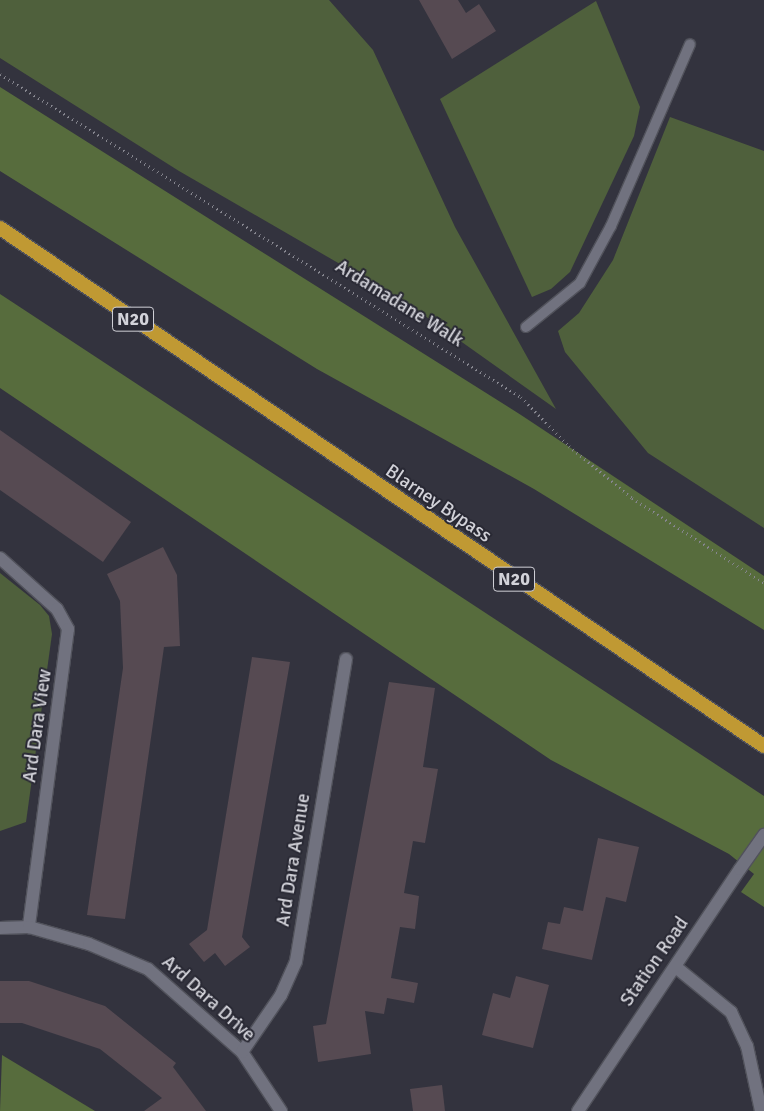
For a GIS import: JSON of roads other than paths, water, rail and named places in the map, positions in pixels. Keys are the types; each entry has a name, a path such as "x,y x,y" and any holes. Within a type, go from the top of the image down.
{"highway":[{"name":"Blarney Bypass","path":"0,228 764,746"}],"street":[{"name":"Ard Dara View","path":"0,558 57,609 68,629 29,927"},
{"name":"Ard Dara Avenue","path":"242,1052 281,995 296,961 346,659"},
{"name":"Station Road","path":"578,1111 677,968 764,835"},
{"name":"Ard Dara Drive","path":"0,928 29,927 89,944 148,969 242,1052 281,1111"},
{"path":"677,968 731,1012 748,1046 761,1111"}],"lane":[{"path":"526,328 580,283 611,226 690,44"}]}
